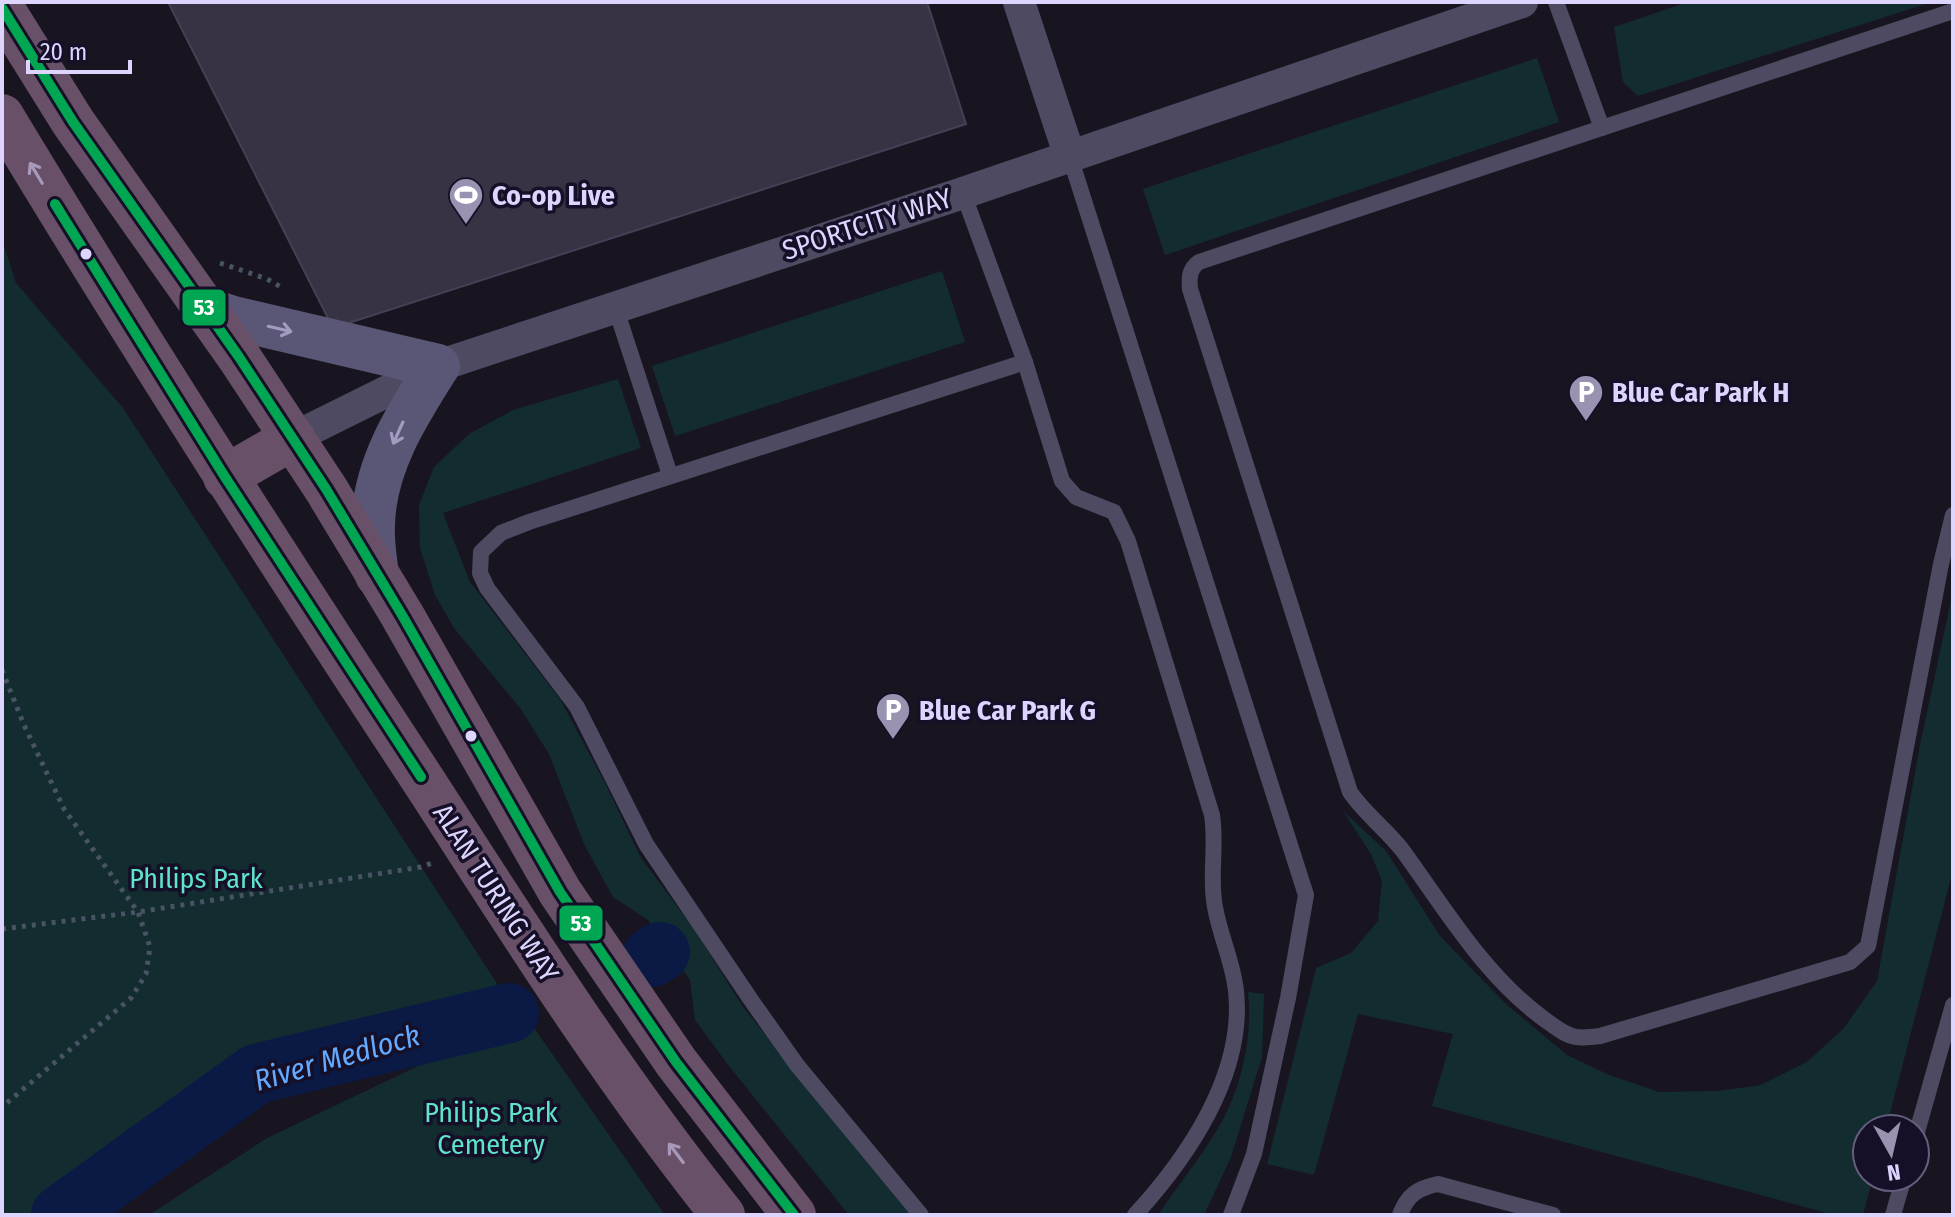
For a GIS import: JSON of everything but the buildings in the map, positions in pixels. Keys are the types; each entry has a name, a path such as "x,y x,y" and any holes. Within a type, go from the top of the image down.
{"highway":[{"name":"ALAN TURING WAY","path":"2,8 73,122 293,438 377,575 560,892 676,1062 794,1215"},
{"name":"ALAN TURING WAY","path":"2,116 129,326 547,974 723,1215"},
{"name":"SPORTCITY WAY","path":"225,477 293,438"}],"street":[{"path":"1019,2 1070,157"},
{"name":"SPORTCITY WAY","path":"293,438 438,366 963,193 1522,2"},
{"path":"205,309 438,366 405,418 383,469 373,526 377,575"}],"lane":[{"path":"1556,2 1602,128"},
{"path":"1953,11 1199,262 1189,278 1350,792 1401,849 1446,916 1491,969 1535,1013 1563,1033 1577,1037 1600,1036 1850,962 1868,946 1953,515"},
{"path":"1070,157 1306,895 1288,998 1254,1154 1231,1215"},
{"path":"963,193 1025,362 1062,481 1076,497 1114,512 1128,541 1212,815 1216,840 1213,878 1215,907 1235,979 1236,1021 1229,1060 1215,1097 1190,1145 1163,1184 1135,1215"},
{"path":"615,306 670,475"},
{"path":"921,1215 797,1065 751,1000 646,844 577,707 487,588 480,573 479,561 481,552 501,533 670,475 1025,362"},
{"path":"1922,1113 1953,1005"},
{"path":"1400,1215 1405,1201 1421,1188 1438,1184 1553,1215"},
{"path":"1893,1215 1899,1193"}],"path":[{"path":"2,670 64,809 138,912 150,947 146,974 131,998 2,1107"},
{"path":"2,929 59,919 138,912 421,867 472,855"}],"green space":[{"path":"1688,2 1932,2 1638,96 1623,82 1614,27"},
{"path":"1537,58 1559,122 1165,255 1143,189"},
{"name":"Philips Park","path":"2,239 16,283 123,408 509,1002 252,1066 50,1215 2,1215"},
{"path":"942,271 965,342 675,436 652,366"},
{"path":"618,379 641,448 443,513 470,582 560,699 641,858 694,929 743,1007 911,1215 849,1215 729,1066 695,1020 690,980 648,920 613,897 584,844 549,754 520,708 454,628 435,595 420,548 419,505 434,467 469,434 513,410"},
{"path":"1953,591 1953,870 1890,1113 1851,1113 1851,1193 1869,1193 1863,1215 1834,1215 1432,1106 1453,1034 1358,1014 1314,1175 1267,1164 1316,968 1351,953 1378,921 1382,881 1371,854 1343,811 1386,851 1440,936 1506,1004 1567,1055 1609,1075 1659,1092 1718,1091 1761,1085 1807,1062 1844,1028 1877,981 1920,745"},
{"path":"1248,992 1264,994 1262,1057 1231,1157 1204,1215 1158,1215 1214,1135 1235,1093 1247,1043"},
{"name":"Philips Park Cemetery","path":"525,1015 665,1215 149,1215 267,1138"}],"waterway":[{"name":"River Medlock","path":"652,957 660,952"},
{"name":"River Medlock","path":"61,1215 256,1074 509,1013"}],"transit line":[{"name":"53","path":"2,8 73,122 239,357 326,489 402,615 560,892 676,1062 794,1215"},
{"name":"53","path":"55,204 225,477 421,777"}],"place":[{"name":"Co-op Live","path":"466,226"},
{"name":"Blue Car Park H","path":"1586,423"},
{"name":"Blue Car Park G","path":"893,741"}]}
